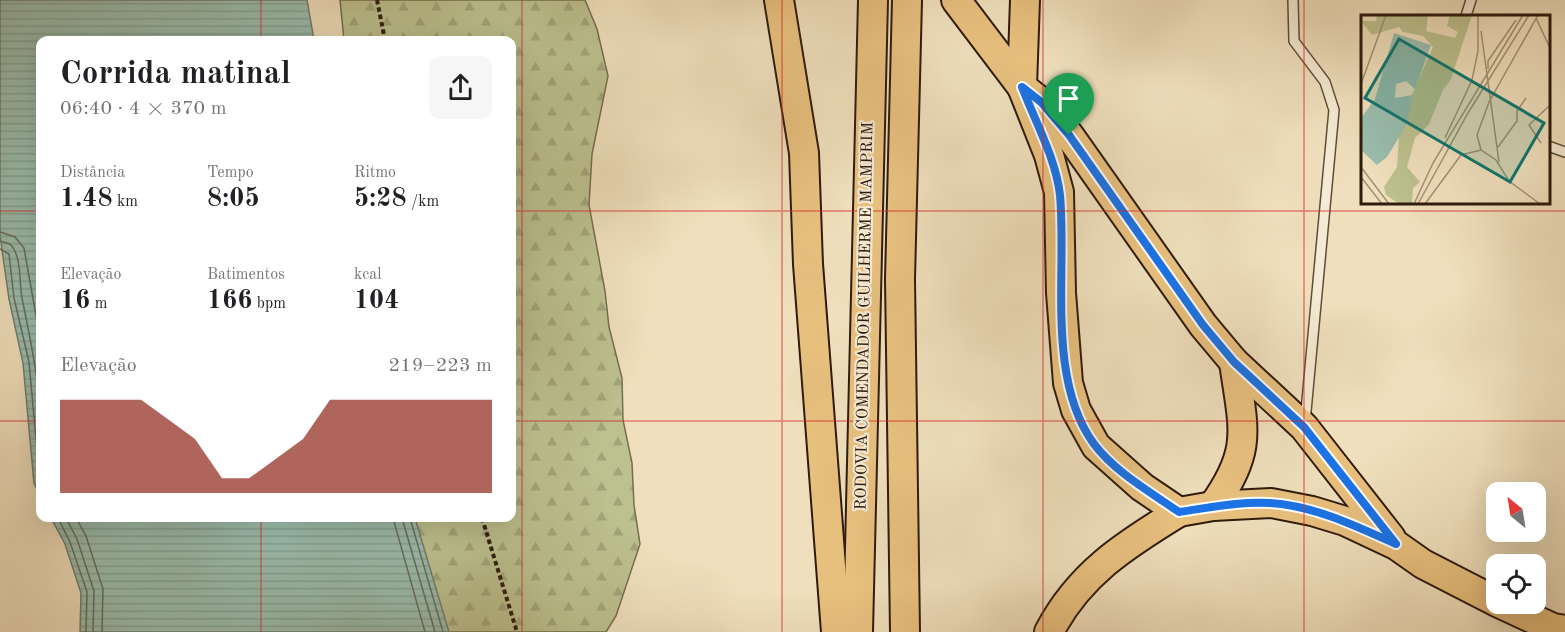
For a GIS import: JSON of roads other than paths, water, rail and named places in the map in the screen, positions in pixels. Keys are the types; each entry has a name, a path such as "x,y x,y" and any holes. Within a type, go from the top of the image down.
{"main road":[{"path":"779,0 804,153 808,264 836,632"},
{"name":"RODOVIA COMENDADOR GUILHERME MAMPRIM","path":"858,632 873,0"},
{"path":"905,632 900,279 907,0"},
{"path":"956,0 1016,80 1041,102 1069,135 1203,325 1234,362 1304,427 1396,544"},
{"path":"1025,0 1016,80 1049,155 1059,192 1060,293 1068,383 1076,410 1095,446 1142,487 1179,512"},
{"path":"1212,506 1239,464 1244,440 1234,362"},
{"path":"1049,632 1075,592 1121,547 1179,512 1212,506 1271,503 1312,511 1345,521 1396,544 1424,564 1486,596"},
{"path":"1523,614 1553,628 1565,630"}],"lane":[{"path":"1293,0 1294,41 1325,82 1334,110 1312,373 1304,427"},
{"path":"1466,15 1471,0"},
{"path":"1550,147 1565,152"}],"water":[{"path":"0,0 307,0 313,36 36,36 36,487 23,363 9,299 0,236"},
{"path":"53,522 416,522 449,632 80,632 81,593 65,544"}]}
